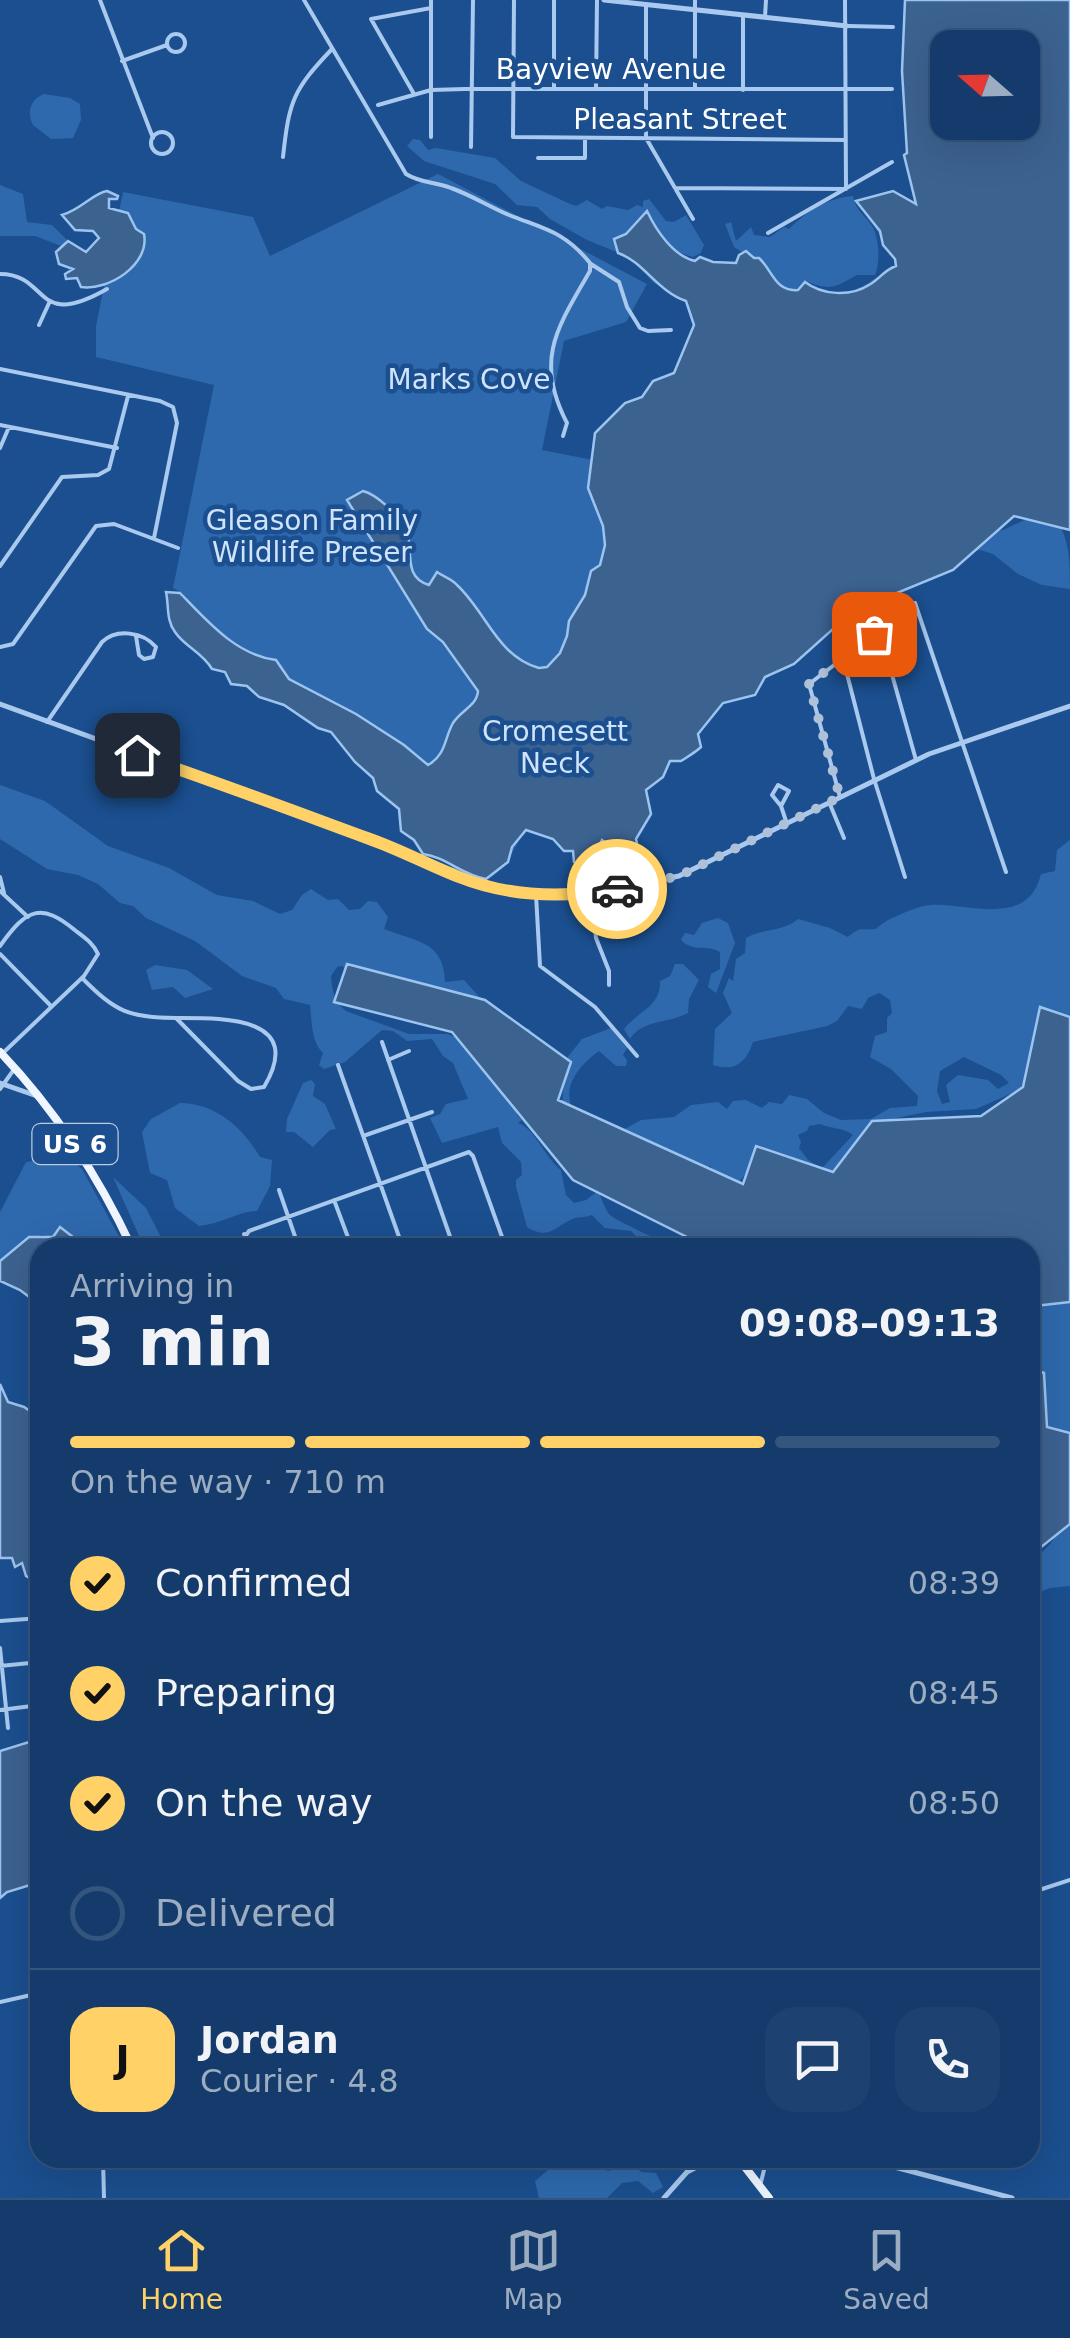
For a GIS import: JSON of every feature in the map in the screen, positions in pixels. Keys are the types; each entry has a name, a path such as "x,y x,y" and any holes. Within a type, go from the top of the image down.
{"main road":[{"name":"US 6","path":"1,1053 40,1097 92,1171 127,1238"},
{"path":"746,2168 769,2198"}],"street":[{"path":"100,0 153,138 152,146 166,153 172,148 167,133 153,138"},
{"path":"304,0 406,174 537,222 570,242 591,264 619,282 627,308 640,328 670,330"},
{"path":"430,137 431,0"},
{"path":"471,147 473,0"},
{"path":"514,0 514,88"},
{"path":"554,0 554,88"},
{"path":"596,89 600,0 847,26 893,27"},
{"path":"695,0 695,90"},
{"path":"765,17 766,0"},
{"path":"845,0 846,189"},
{"path":"646,5 646,138 693,219"},
{"path":"414,94 371,19 431,8"},
{"path":"743,15 743,90"},
{"path":"122,61 167,45"},
{"path":"284,157 294,95 332,49"},
{"name":"Bayview Avenue","path":"378,105 430,90 472,88 892,90"},
{"name":"Pleasant Street","path":"514,88 513,138 846,140"},
{"path":"538,158 584,158 585,138"},
{"path":"768,233 892,162"},
{"path":"674,188 846,189"},
{"path":"563,436 567,423 552,390 550,360 555,340 591,264"},
{"path":"0,274 15,276 50,301 78,304 108,289"},
{"path":"39,325 50,301"},
{"path":"0,370 169,404 178,417 154,538"},
{"path":"0,566 59,480 66,475 98,476 107,472 117,448 128,396"},
{"path":"0,426 117,448"},
{"path":"0,448 9,428"},
{"path":"0,647 14,644 96,526 114,524 178,548"},
{"path":"915,603 1006,872"},
{"path":"872,607 916,760"},
{"path":"47,722 106,637 120,632 136,636 154,644 155,654 150,658 138,655 136,636"},
{"path":"840,797 809,684 878,632"},
{"path":"838,639 874,779 905,877"},
{"path":"0,704 385,844 460,878 536,894 591,892 679,876 916,760 1070,706"},
{"path":"829,802 844,838"},
{"path":"780,806 787,824"},
{"path":"0,877 2,892 28,917"},
{"path":"591,892 596,938 609,971 609,985"},
{"path":"536,894 540,966 595,1007 637,1056"},
{"path":"0,946 28,917 40,911 53,912 91,942 98,954 82,978 1,1053"},
{"path":"0,954 51,1006"},
{"path":"82,978 107,1003 126,1014 231,1018 270,1037 275,1042 277,1059 264,1087 251,1090 238,1081 176,1018"},
{"path":"382,1042 451,1238"},
{"path":"388,1060 409,1051"},
{"path":"338,1066 399,1238"},
{"path":"15,1068 1,1085 40,1097"},
{"path":"364,1136 432,1112"},
{"path":"242,1238 288,1216 472,1153 502,1238"},
{"path":"280,1190 296,1238"},
{"path":"334,1200 348,1238"},
{"path":"244,1234 246,1238"},
{"path":"0,1621 30,1619"},
{"path":"0,1648 3,1709 8,1728"},
{"path":"1,1666 30,1663"},
{"path":"3,1709 30,1706"},
{"path":"1040,1890 1070,1880"},
{"path":"0,2002 30,1995"},
{"path":"104,2168 104,2198"},
{"path":"664,2198 695,2168"},
{"path":"760,2187 765,2168"},
{"path":"898,2168 1012,2198"}],"green space":[{"path":"44,94 70,98 80,104 81,120 73,138 51,139 33,125 31,106"},
{"path":"413,139 420,140 428,150 495,158 521,181 576,206 587,200 602,209 607,206 628,210 637,205 643,207 643,201 649,199 666,221 674,222 686,215 704,245 701,253 693,257 680,253 690,260 700,257 713,262 739,262 742,252 734,247 725,224 731,222 736,241 751,227 754,235 770,237 784,227 789,229 818,207 853,196 857,207 875,232 877,270 875,275 857,275 832,287 806,281 832,294 865,285 897,264 856,201 893,191 917,205 933,200 683,697 794,664 765,677 755,695 723,703 698,734 701,747 681,761 670,761 663,777 646,790 651,814 636,839 639,853 619,866 612,860 605,841 599,842 588,869 577,868 573,851 564,851 553,839 526,830 507,862 482,882 423,854 414,840 401,831 399,809 377,791 373,778 331,732 318,728 284,705 259,697 247,686 231,684 224,672 212,669 179,637 169,621 166,592 181,592 173,588 214,385 96,357 96,326 123,192 253,217 270,256 438,174 647,284 626,322 564,341 542,450 593,460 597,429 625,403 646,394 653,381 674,373 694,325 685,301 654,283 629,257 587,240 537,207 517,205 495,184 424,161 407,146"},
{"path":"0,185 23,194 27,222 52,225 68,241 61,246 35,236 0,236"},
{"path":"1029,518 1056,518 1068,552 1070,589 1042,585 1018,574 993,554 980,550 968,553 992,531"},
{"path":"0,785 45,801 108,846 169,868 217,895 253,901 280,914 292,910 311,889 328,900 338,899 349,910 360,909 368,901 377,902 388,917 384,929 434,951 440,958 445,982 464,980 501,1021 530,1029 535,1048 539,1050 545,1045 554,1065 563,1063 582,1039 611,1028 627,1048 623,1055 626,1066 616,1066 599,1051 577,1073 569,1091 570,1100 581,1119 596,1116 608,1128 623,1130 641,1120 674,1117 691,1105 718,1102 727,1109 733,1101 746,1100 762,1108 769,1102 782,1104 789,1095 807,1099 841,1120 871,1119 890,1108 917,1106 918,1096 891,1069 870,1057 875,1036 887,1032 887,1018 892,1013 890,1000 879,993 868,998 862,1009 848,1006 837,1021 827,1026 753,1042 739,1064 713,1065 715,1029 732,1013 723,993 729,978 733,981 736,959 745,953 746,938 798,919 848,937 859,930 876,929 924,906 1007,908 1022,903 1033,892 1041,874 1055,871 1057,850 1070,840 1070,1021 1042,1040 1032,1053 1035,1087 1026,1087 976,1109 892,1119 865,1139 821,1187 816,1187 791,1159 774,1153 756,1160 741,1180 728,1189 710,1166 698,1171 685,1169 628,1135 579,1123 564,1105 566,1077 535,1064 536,1060 488,1021 481,1008 454,1002 433,1005 401,993 390,997 372,994 365,983 347,979 343,966 337,967 331,976 333,991 346,1011 409,1034 447,1034 467,1050 475,1046 505,1098 518,1104 517,1115 522,1120 518,1123 530,1131 561,1170 566,1195 574,1203 598,1191 613,1217 656,1238 638,1238 631,1231 605,1228 592,1215 542,1233 527,1227 516,1187 516,1180 522,1175 521,1162 502,1143 498,1127 442,1143 430,1118 440,1114 446,1104 468,1099 453,1063 432,1039 407,1041 393,1031 382,1030 345,1062 324,1069 319,1065 323,1053 314,1037 310,1005 284,999 276,988 242,976 195,941 146,918 133,906 120,903 98,884 47,869 0,839","holes":["964,1057 1009,1083 998,1089 988,1080 958,1075 946,1085 950,1102 942,1104 937,1091 940,1071","820,1124 853,1135 822,1168 808,1160 799,1148 798,1135 809,1126"]},
{"path":"718,918 728,923 735,943 716,993 708,987 711,974 720,969 720,952 681,940 685,933 694,935 702,923"},
{"path":"675,964 683,964 699,980 689,999 688,1013 642,1028 630,1039 624,1029 653,1003 660,981 670,976"},
{"path":"155,965 187,970 213,989 185,998 173,987 152,990 146,970"},
{"path":"311,1080 315,1084 313,1096 325,1104 336,1129 313,1147 294,1132 286,1132 287,1119 303,1083"},
{"path":"180,1103 217,1112 237,1127 260,1157 272,1160 270,1186 257,1211 199,1226 175,1208 167,1180 150,1173 142,1132 151,1119"},
{"path":"66,1156 82,1169 120,1238 75,1238 61,1227 53,1237 30,1238 30,1242 0,1261 0,1212 26,1162"},
{"path":"113,1177 146,1208 161,1238 140,1238"},
{"path":"1070,1287 1070,1433 1040,1433 1040,1309"},
{"path":"1070,1471 1070,1586 1040,1592 1040,1554 1057,1533"},
{"path":"550,2168 635,2168 656,2173 663,2187 653,2193 638,2181 622,2183 607,2198 539,2198 535,2181"}],"shaded area":[{"path":"905,0 1070,0 1070,530 1014,516 953,570 853,611 794,664 765,677 755,695 723,703 698,734 701,747 681,761 670,761 663,777 646,790 651,814 636,839 639,853 619,866 602,840 588,869 580,869 574,862 573,851 564,851 553,839 526,830 512,847 508,862 486,879 423,854 414,840 401,831 399,809 377,791 373,778 331,732 318,728 284,705 259,697 247,686 231,684 225,672 212,669 175,632 166,592 180,593 235,644 276,660 289,679 356,714 428,765 441,752 453,723 475,700 478,691 443,642 427,629 347,500 363,491 387,506 406,528 412,569 420,581 429,585 437,572 453,581 513,654 539,668 547,667 560,653 569,621 585,595 591,571 600,565 605,545 603,526 588,488 595,433 625,403 642,397 653,381 674,373 694,325 686,301 618,253 614,239 626,234 647,211 660,234 687,258 736,263 746,251 759,258 784,288 798,290 805,282 819,290 853,291 896,266 883,245 880,231 856,201 893,191 916,204 904,155 907,153 902,71"},
{"path":"107,191 118,196 109,199 109,208 128,213 136,229 144,234 144,245 125,274 103,285 81,287 77,278 66,279 65,274 73,269 59,264 56,252 68,241 86,252 99,238 93,231 75,230 62,215"},
{"path":"347,964 485,1000 571,1062 558,1100 743,1184 756,1146 833,1172 872,1121 981,1116 1023,1087 1040,1007 1070,1017 1070,1302 1040,1305 1040,1238 689,1238 573,1180 452,1032 334,1002"},
{"path":"60,1227 74,1238 30,1238 30,1298 0,1281 0,1261 29,1237 53,1237"},
{"path":"1040,1372 1044,1373 1047,1427 1070,1433 1070,1524 1040,1548"},
{"path":"0,1384 8,1402 30,1411 30,1578 22,1563 15,1567 12,1558 0,1558"},
{"path":"30,1742 30,1885 0,1898 0,1751"}],"way so far":[{"path":"617,889 679,876 840,797 809,684 874,634"}],"route":[{"path":"137,755 385,844 460,878 493,888 557,895 617,889"}],"park label":[{"name":"Marks Cove","path":"469,379"},
{"name":"Gleason Family Wildlife Preser","path":"312,536"},
{"name":"Cromesett Neck","path":"555,747"}]}
